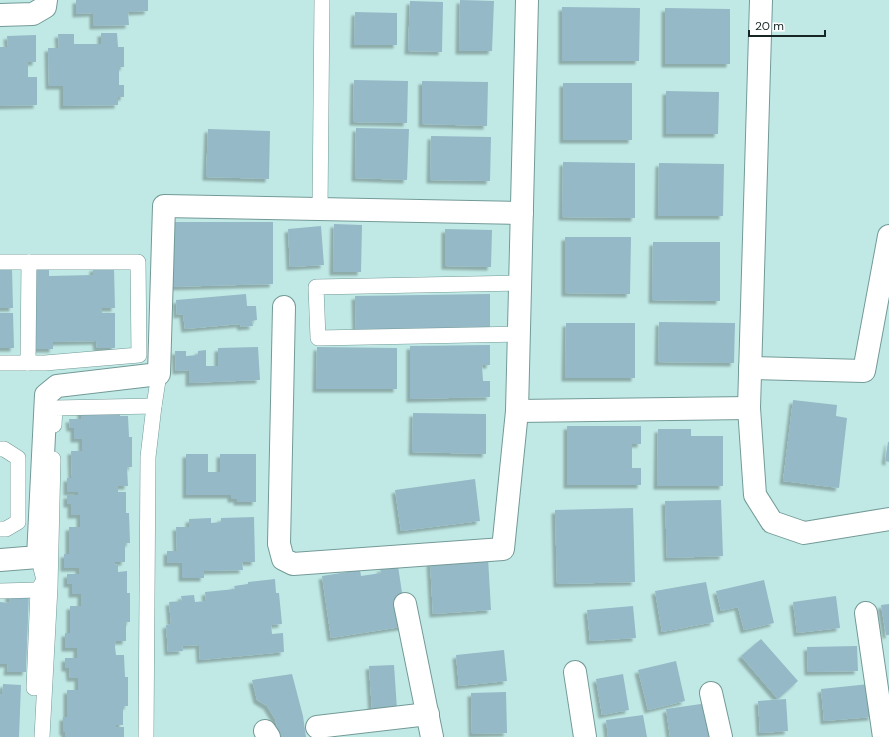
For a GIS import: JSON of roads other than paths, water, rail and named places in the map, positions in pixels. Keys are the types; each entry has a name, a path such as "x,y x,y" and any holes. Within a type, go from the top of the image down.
{"street":[{"path":"0,15 33,14 45,6 46,0"},
{"path":"284,307 279,544 283,559 293,564 503,550 517,411 527,0"},
{"path":"760,0 749,408 755,495 772,522 804,533 889,519"},
{"path":"0,560 38,557 46,394 57,386 159,374 164,206 522,213"},
{"path":"750,368 864,371 889,236"},
{"path":"517,411 749,408"},
{"path":"406,604 432,737"},
{"path":"866,613 884,737"},
{"path":"575,672 585,737"},
{"path":"711,693 720,737"},
{"path":"317,727 428,714"}],"lane":[{"path":"320,210 322,0"},
{"path":"0,262 138,262 139,355 45,363 0,363"},
{"path":"28,363 29,262"},
{"path":"519,334 318,338 316,287 520,284"},
{"path":"45,363 52,373 57,386"},
{"path":"146,737 148,457 159,374"},
{"path":"33,737 55,408 154,406"},
{"path":"0,449 4,449 18,458 18,522 6,529 0,529"},
{"path":"38,557 44,580 42,737"},
{"path":"0,591 43,587"}]}
